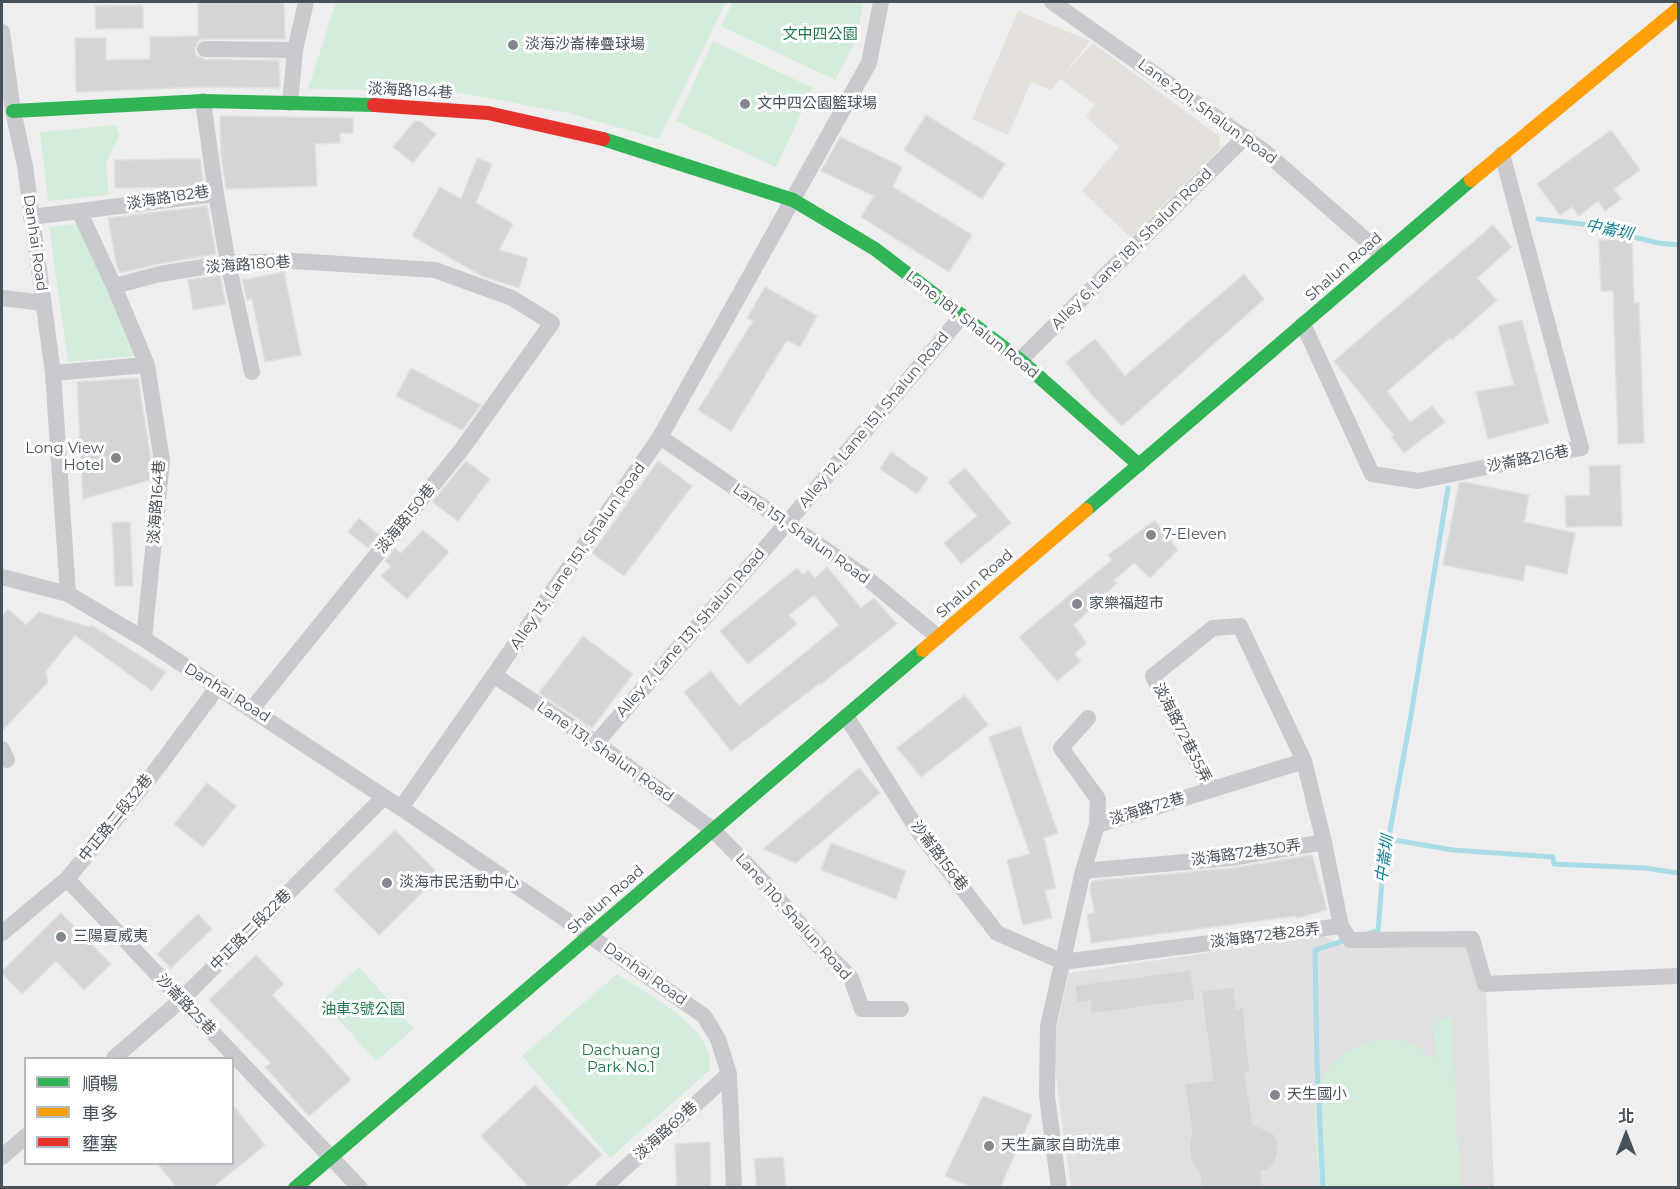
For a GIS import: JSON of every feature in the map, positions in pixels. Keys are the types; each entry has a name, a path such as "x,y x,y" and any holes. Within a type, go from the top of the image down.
{"street":[{"path":"290,103 295,50 306,2"},
{"path":"660,437 869,63 881,2"},
{"name":"Lane 201, Shalun Road","path":"1052,2 1264,151 1383,255"},
{"name":"Shalun Road","path":"295,1188 1383,255 1678,9"},
{"name":"Danhai Road","path":"2,32 13,111 25,166 53,373 68,594 144,639 252,709 590,936 704,1016 718,1038 729,1074 734,1188"},
{"path":"205,49 295,50"},
{"name":"淡海路184巷","path":"13,111 203,101 395,105 488,113 603,139 793,200"},
{"name":"淡海路182巷","path":"31,217 216,194 203,101"},
{"name":"Alley 6, Lane 181, Shalun Road","path":"1020,360 1245,137"},
{"name":"沙崙路216巷","path":"1303,324 1372,474 1418,481 1581,448 1502,154"},
{"path":"216,194 228,263 252,372"},
{"name":"Lane 181, Shalun Road","path":"793,200 875,249 1020,360 1139,465"},
{"path":"53,373 147,365 79,211"},
{"name":"淡海路180巷","path":"114,286 160,274 228,263 295,261 435,270 512,298 552,323"},
{"path":"2,298 44,303"},
{"name":"Alley 12, Lane 151, Shalun Road","path":"787,523 962,316"},
{"name":"淡海路150巷","path":"252,709 462,450 552,323"},
{"name":"淡海路164巷","path":"144,639 162,461 147,365"},
{"name":"Lane 151, Shalun Road","path":"660,437 863,575 938,637"},
{"name":"Alley 13, Lane 151, Shalun Road","path":"401,808 660,437"},
{"name":"Alley 7, Lane 131, Shalun Road","path":"596,743 787,523"},
{"path":"4,579 68,594"},
{"name":"淡海路72巷35弄","path":"1211,789 1153,676 1214,628 1240,626 1304,760"},
{"name":"Lane 131, Shalun Road","path":"495,676 596,743 713,830"},
{"name":"中正路二段32巷","path":"2,933 67,879 152,775 217,688"},
{"name":"沙崙路156巷","path":"846,716 919,831 997,933 1063,962"},
{"path":"1088,718 1061,748 1098,799 1097,825"},
{"path":"1304,760 1341,926"},
{"name":"淡海路72巷","path":"1059,1188 1047,1096 1048,1026 1083,871 1097,825 1304,760"},
{"name":"中正路二段22巷","path":"116,1057 182,1000 384,797"},
{"name":"Lane 110, Shalun Road","path":"713,830 764,881 816,943 850,978 862,1010 901,1010"},
{"name":"淡海路72巷30弄","path":"1083,871 1231,858 1324,842"},
{"name":"沙崙路25巷","path":"67,879 360,1188"},
{"name":"淡海路72巷28弄","path":"1063,962 1341,926 1350,940 1473,939 1485,984 1678,976"},
{"name":"淡海路69巷","path":"603,1188 729,1074"},
{"path":"2,1157 24,1138"}],"shaded area":[{"path":"1018,11 1090,41 1061,78 1093,43 1219,136 1220,149 1131,238 1082,191 1119,147 1086,117 1095,105 1060,79 1051,90 1031,82 1008,135 972,119"},
{"name":"天生國小","path":"1324,936 1343,946 1468,945 1486,992 1494,1187 1071,1187 1052,1047 1069,973"}],"green space":[{"name":"淡海沙崙棒疊球場","path":"336,2 726,2 659,139 568,113 456,92 308,89"},
{"name":"文中四公園","path":"733,2 864,2 855,42 835,80 721,26"},
{"name":"文中四公園籃球場","path":"713,41 813,88 776,167 676,121"},
{"path":"116,125 119,136 106,163 109,195 48,201 40,132"},
{"path":"80,224 136,356 68,362 49,227"},
{"name":"油車3號公園","path":"359,967 414,1029 376,1061 322,1001"},
{"name":"Dachuang Park No.1","path":"617,974 669,1008 694,1029 703,1040 708,1052 710,1070 610,1158 522,1056"},
{"path":"1433,1018 1452,1018 1460,1187 1319,1187 1315,1100 1324,1074 1333,1063 1357,1046 1385,1039 1409,1043 1435,1060"}],"building":[{"path":"198,2 284,2 285,39 205,39 199,40 195,48 196,55 205,60 279,60 280,88 202,87 76,92 75,38 106,38 106,60 150,59 150,37 198,36"},
{"path":"143,5 143,28 96,29 95,6"},
{"path":"926,115 1005,164 982,199 904,150"},
{"path":"220,116 353,118 353,133 340,133 340,143 315,144 317,186 226,189 221,154"},
{"path":"415,121 421,122 436,134 413,163 393,147"},
{"path":"1611,130 1640,170 1614,189 1621,199 1605,211 1598,201 1579,216 1572,207 1560,215 1537,184"},
{"path":"840,137 902,167 893,187 972,235 949,272 861,217 874,196 821,171"},
{"path":"477,158 492,164 476,203 513,224 499,250 528,258 519,288 482,276 412,236 440,187 461,199"},
{"path":"200,159 204,185 115,188 115,160"},
{"path":"207,206 216,254 120,273 108,218"},
{"path":"1493,225 1512,247 1477,278 1497,300 1452,340 1450,338 1387,391 1410,422 1432,406 1445,422 1404,453 1391,436 1394,435 1334,361"},
{"path":"1632,239 1634,303 1639,303 1644,443 1618,444 1613,291 1601,291 1599,240"},
{"path":"284,272 301,355 265,362 252,299 247,300 242,280"},
{"path":"1244,274 1264,299 1122,426 1092,395 1066,362 1095,339 1125,376"},
{"path":"220,275 226,304 193,310 188,280"},
{"path":"765,287 817,316 800,347 787,340 731,431 698,410 753,321 747,318"},
{"path":"1522,320 1549,423 1488,439 1476,392 1514,385 1498,326"},
{"path":"411,368 481,405 462,430 396,396"},
{"name":"Long View Hotel","path":"138,378 150,454 150,480 83,499 77,382"},
{"path":"891,452 928,478 917,494 880,469"},
{"path":"466,461 490,479 458,521 432,502"},
{"path":"658,461 692,486 624,576 592,553"},
{"path":"1620,465 1622,526 1566,527 1565,496 1590,495 1589,466"},
{"path":"965,468 1011,523 961,564 944,543 977,516 948,482"},
{"path":"1464,482 1529,495 1524,522 1575,533 1567,574 1526,565 1523,581 1443,565 1459,483"},
{"path":"359,518 379,535 368,548 348,532"},
{"name":"家樂福超市","path":"1155,520 1178,550 1150,578 1134,563 1114,580 1117,583 1074,625 1086,643 1075,654 1081,661 1057,681 1019,637 1112,560 1108,555"},
{"path":"130,522 133,586 115,586 112,523"},
{"path":"423,530 449,552 407,599 381,576 391,566 385,561 395,548 401,553"},
{"path":"827,567 861,608 874,598 897,624 731,751 684,692 711,671 739,706 839,625 814,595 789,615 797,624 748,664 720,631 797,568 803,575 808,570 815,578"},
{"path":"8,609 26,625 39,612 90,627 91,625 166,672 152,691 75,635 46,671 48,682 2,731 2,616"},
{"path":"583,636 633,674 592,728 539,693"},
{"path":"965,695 988,725 921,777 897,748"},
{"path":"1020,726 1058,833 1044,838 1056,888 1045,890 1052,918 1023,925 1007,860 1030,854 989,737"},
{"path":"859,768 880,793 796,863 763,849"},
{"path":"207,783 236,806 203,847 174,824"},
{"name":"淡海市民活動中心","path":"395,830 440,875 379,935 334,890"},
{"path":"831,843 906,871 896,899 821,870"},
{"path":"1312,855 1327,910 1297,918 1296,916 1091,943 1087,914 1094,913 1090,886 1092,881 1232,868"},
{"name":"三陽夏威夷","path":"61,913 111,964 84,990 56,961 22,994 2,974 2,971"},
{"path":"198,914 212,929 171,968 157,954"},
{"path":"256,955 284,984 272,995 351,1080 309,1116 265,1067 271,1063 209,1000"},
{"path":"1191,970 1195,1000 1091,1014 1090,1001 1077,1003 1075,985"},
{"path":"1234,987 1236,1009 1243,1007 1250,1073 1245,1074 1253,1124 1273,1133 1278,1143 1278,1152 1275,1163 1269,1169 1261,1172 1263,1188 1201,1188 1200,1175 1191,1161 1189,1145 1192,1131 1184,1084 1213,1080 1201,991"},
{"path":"535,1085 602,1155 564,1188 530,1188 481,1136"},
{"name":"天生贏家自助洗車","path":"983,1096 1032,1115 1000,1188 974,1188 945,1176"},
{"path":"234,1106 265,1145 212,1188 177,1188 159,1165 234,1165"},
{"path":"710,1142 711,1188 677,1188 675,1144"},
{"path":"783,1157 786,1188 757,1188 754,1159"}],"waterway":[{"name":"中崙圳","path":"1538,219 1582,224 1658,243 1678,245"},
{"name":"中崙圳","path":"1369,933 1378,931 1383,869 1448,488"},
{"path":"1388,839 1453,850 1553,857 1554,864 1645,868 1678,873"},
{"name":"中崙圳","path":"1323,1188 1315,950 1346,940"}],"traffic: fast":[{"path":"13,111 203,101 374,105"},
{"path":"603,139 793,200 875,249 1020,360 1139,465"},
{"path":"1086,510 1471,180"},
{"path":"295,1188 923,650"}],"traffic: slow":[{"path":"1471,180 1678,9"},
{"path":"923,650 1086,510"}],"traffic: jam":[{"path":"374,105 488,113 603,139"}],"place":[{"name":"淡海沙崙棒疊球場","path":"513,45"},
{"name":"文中四公園籃球場","path":"745,104"},
{"name":"Long View Hotel","path":"116,458"},
{"name":"7-Eleven","path":"1151,535"},
{"name":"家樂福超市","path":"1077,604"},
{"name":"淡海市民活動中心","path":"387,883"},
{"name":"三陽夏威夷","path":"61,937"},
{"name":"天生國小","path":"1275,1095"},
{"name":"天生贏家自助洗車","path":"989,1146"}]}
